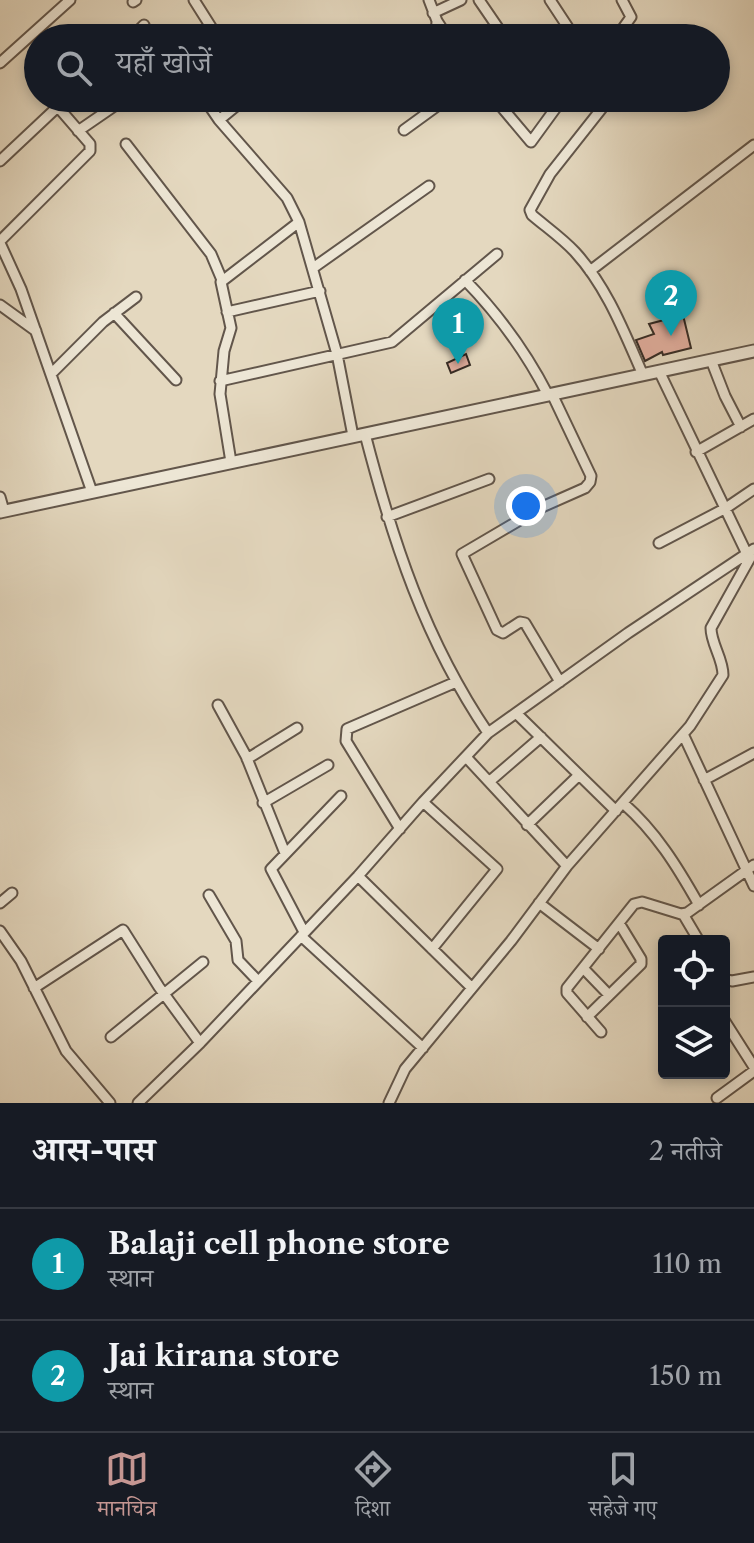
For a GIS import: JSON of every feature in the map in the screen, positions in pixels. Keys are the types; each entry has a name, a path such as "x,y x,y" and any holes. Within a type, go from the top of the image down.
{"street":[{"path":"43,24 70,0"},
{"path":"195,0 210,24"},
{"path":"429,0 439,24"},
{"path":"435,17 461,0"},
{"path":"479,0 495,24"},
{"path":"550,0 566,24"},
{"path":"622,0 631,17 626,24"},
{"path":"435,17 435,24"},
{"path":"0,63 24,41"},
{"path":"0,161 53,112"},
{"path":"62,112 90,146 87,155 0,242 52,373 92,492"},
{"path":"78,131 106,112"},
{"path":"214,112 287,198 299,222 359,435 415,598 456,682 488,733"},
{"path":"219,120 229,112"},
{"path":"404,130 429,112"},
{"path":"505,112 530,142 551,112"},
{"path":"599,112 550,174 530,210 568,245 590,271 611,304 643,375"},
{"path":"126,144 211,254 222,280 232,330 225,347 220,381 231,462"},
{"path":"590,271 754,145"},
{"path":"313,268 429,186"},
{"path":"222,280 299,222"},
{"path":"220,381 392,342 497,254"},
{"path":"465,280 525,352 591,476 585,488 510,524 462,554 497,630 503,633 520,622 525,623 560,682"},
{"path":"227,312 320,291"},
{"path":"52,373 114,313 136,297"},
{"path":"0,305 36,331"},
{"path":"114,313 176,380"},
{"path":"0,497 2,512 754,351"},
{"path":"711,360 741,427"},
{"path":"659,371 696,452 752,551"},
{"path":"696,452 754,419"},
{"path":"387,517 489,479"},
{"path":"659,543 726,508 754,489"},
{"path":"138,1103 200,1043 358,876 488,733 752,551"},
{"path":"389,1103 400,1075 567,866 683,734 723,675 711,628 752,551"},
{"path":"400,829 346,741 347,729 456,682"},
{"path":"218,705 247,759 285,853"},
{"path":"516,713 579,775 649,826 699,905"},
{"path":"247,759 297,728"},
{"path":"683,734 750,868 754,886"},
{"path":"490,781 541,737"},
{"path":"704,780 754,753"},
{"path":"466,757 567,866"},
{"path":"263,803 328,765"},
{"path":"527,825 579,775"},
{"path":"341,796 272,867 271,872 302,934 423,1048"},
{"path":"423,802 497,869 432,949"},
{"path":"601,1032 566,990 638,902 683,914 750,868"},
{"path":"358,876 472,988"},
{"path":"0,903 12,893"},
{"path":"209,895 237,943 238,960 258,981"},
{"path":"539,903 599,949"},
{"path":"683,914 695,935"},
{"path":"587,1017 641,962 619,923"},
{"path":"34,988 123,930 200,1043"},
{"path":"0,931 21,961 66,1051 110,1103"},
{"path":"111,1037 203,962"},
{"path":"583,968 609,995"},
{"path":"730,980 754,977"},
{"path":"717,1098 753,1064 730,1029"}],"building":[{"path":"683,315 691,348 663,355 662,352 645,361 636,340 654,334 649,324"},
{"path":"466,354 470,365 451,373 447,363"}],"place":[{"name":"Jai kirana store","path":"671,336"},
{"name":"Balaji cell phone store","path":"458,364"}]}
